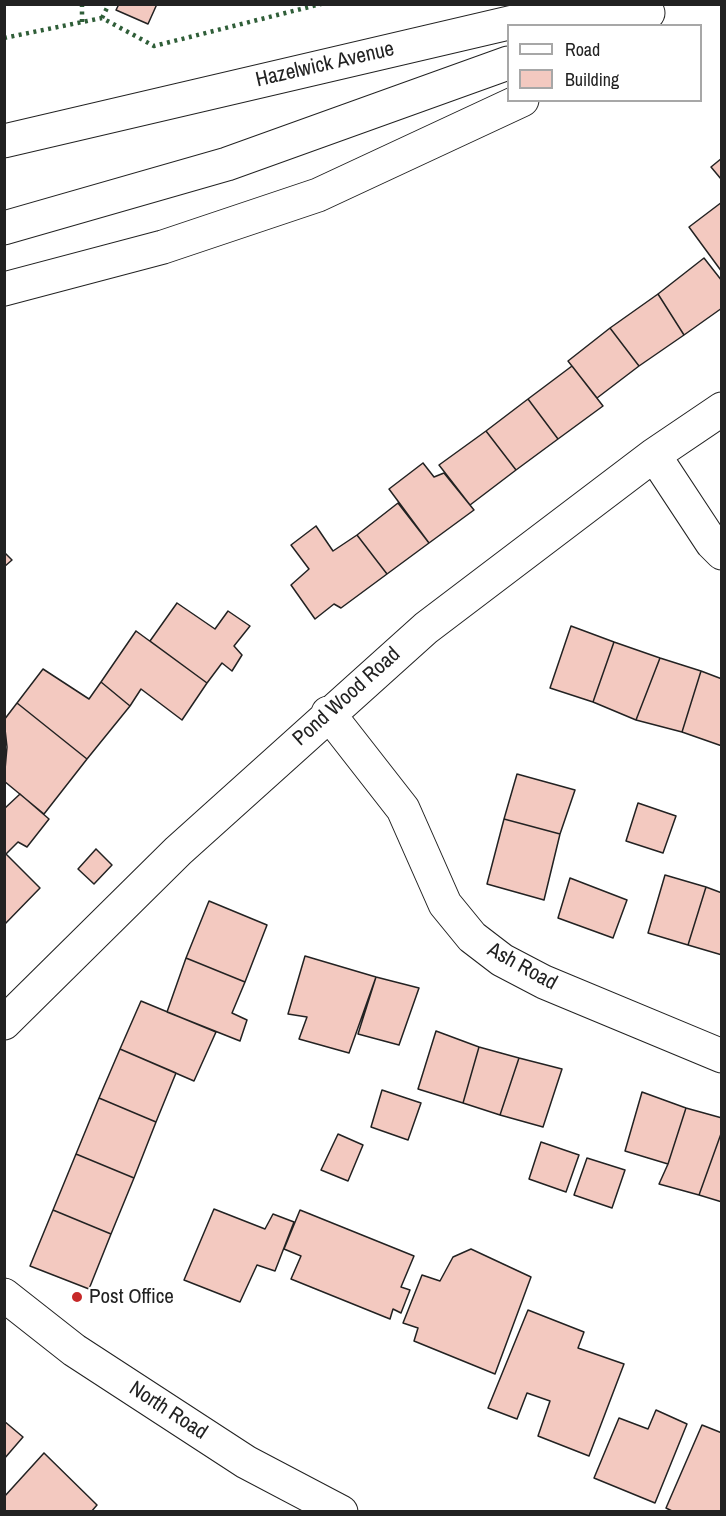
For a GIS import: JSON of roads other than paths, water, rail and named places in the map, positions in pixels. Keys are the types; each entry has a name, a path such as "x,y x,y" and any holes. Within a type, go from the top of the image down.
{"street":[{"name":"Hazelwick Avenue","path":"4,141 556,12 648,14"},
{"name":"Hazelwick Avenue","path":"619,24 648,14"},
{"path":"4,228 227,164 507,63"},
{"path":"4,289 163,247 318,195 518,102"},
{"name":"Pond Wood Road","path":"4,1023 178,850 426,628 654,455 722,409"},
{"path":"654,455 712,543 722,552"},
{"name":"Ash Road","path":"328,714 403,809 445,904 472,937 502,960 544,982 722,1056"},
{"name":"North Road","path":"4,1295 74,1350 246,1462 341,1512"}],"place":[{"name":"Post Office","path":"77,1297"}]}
